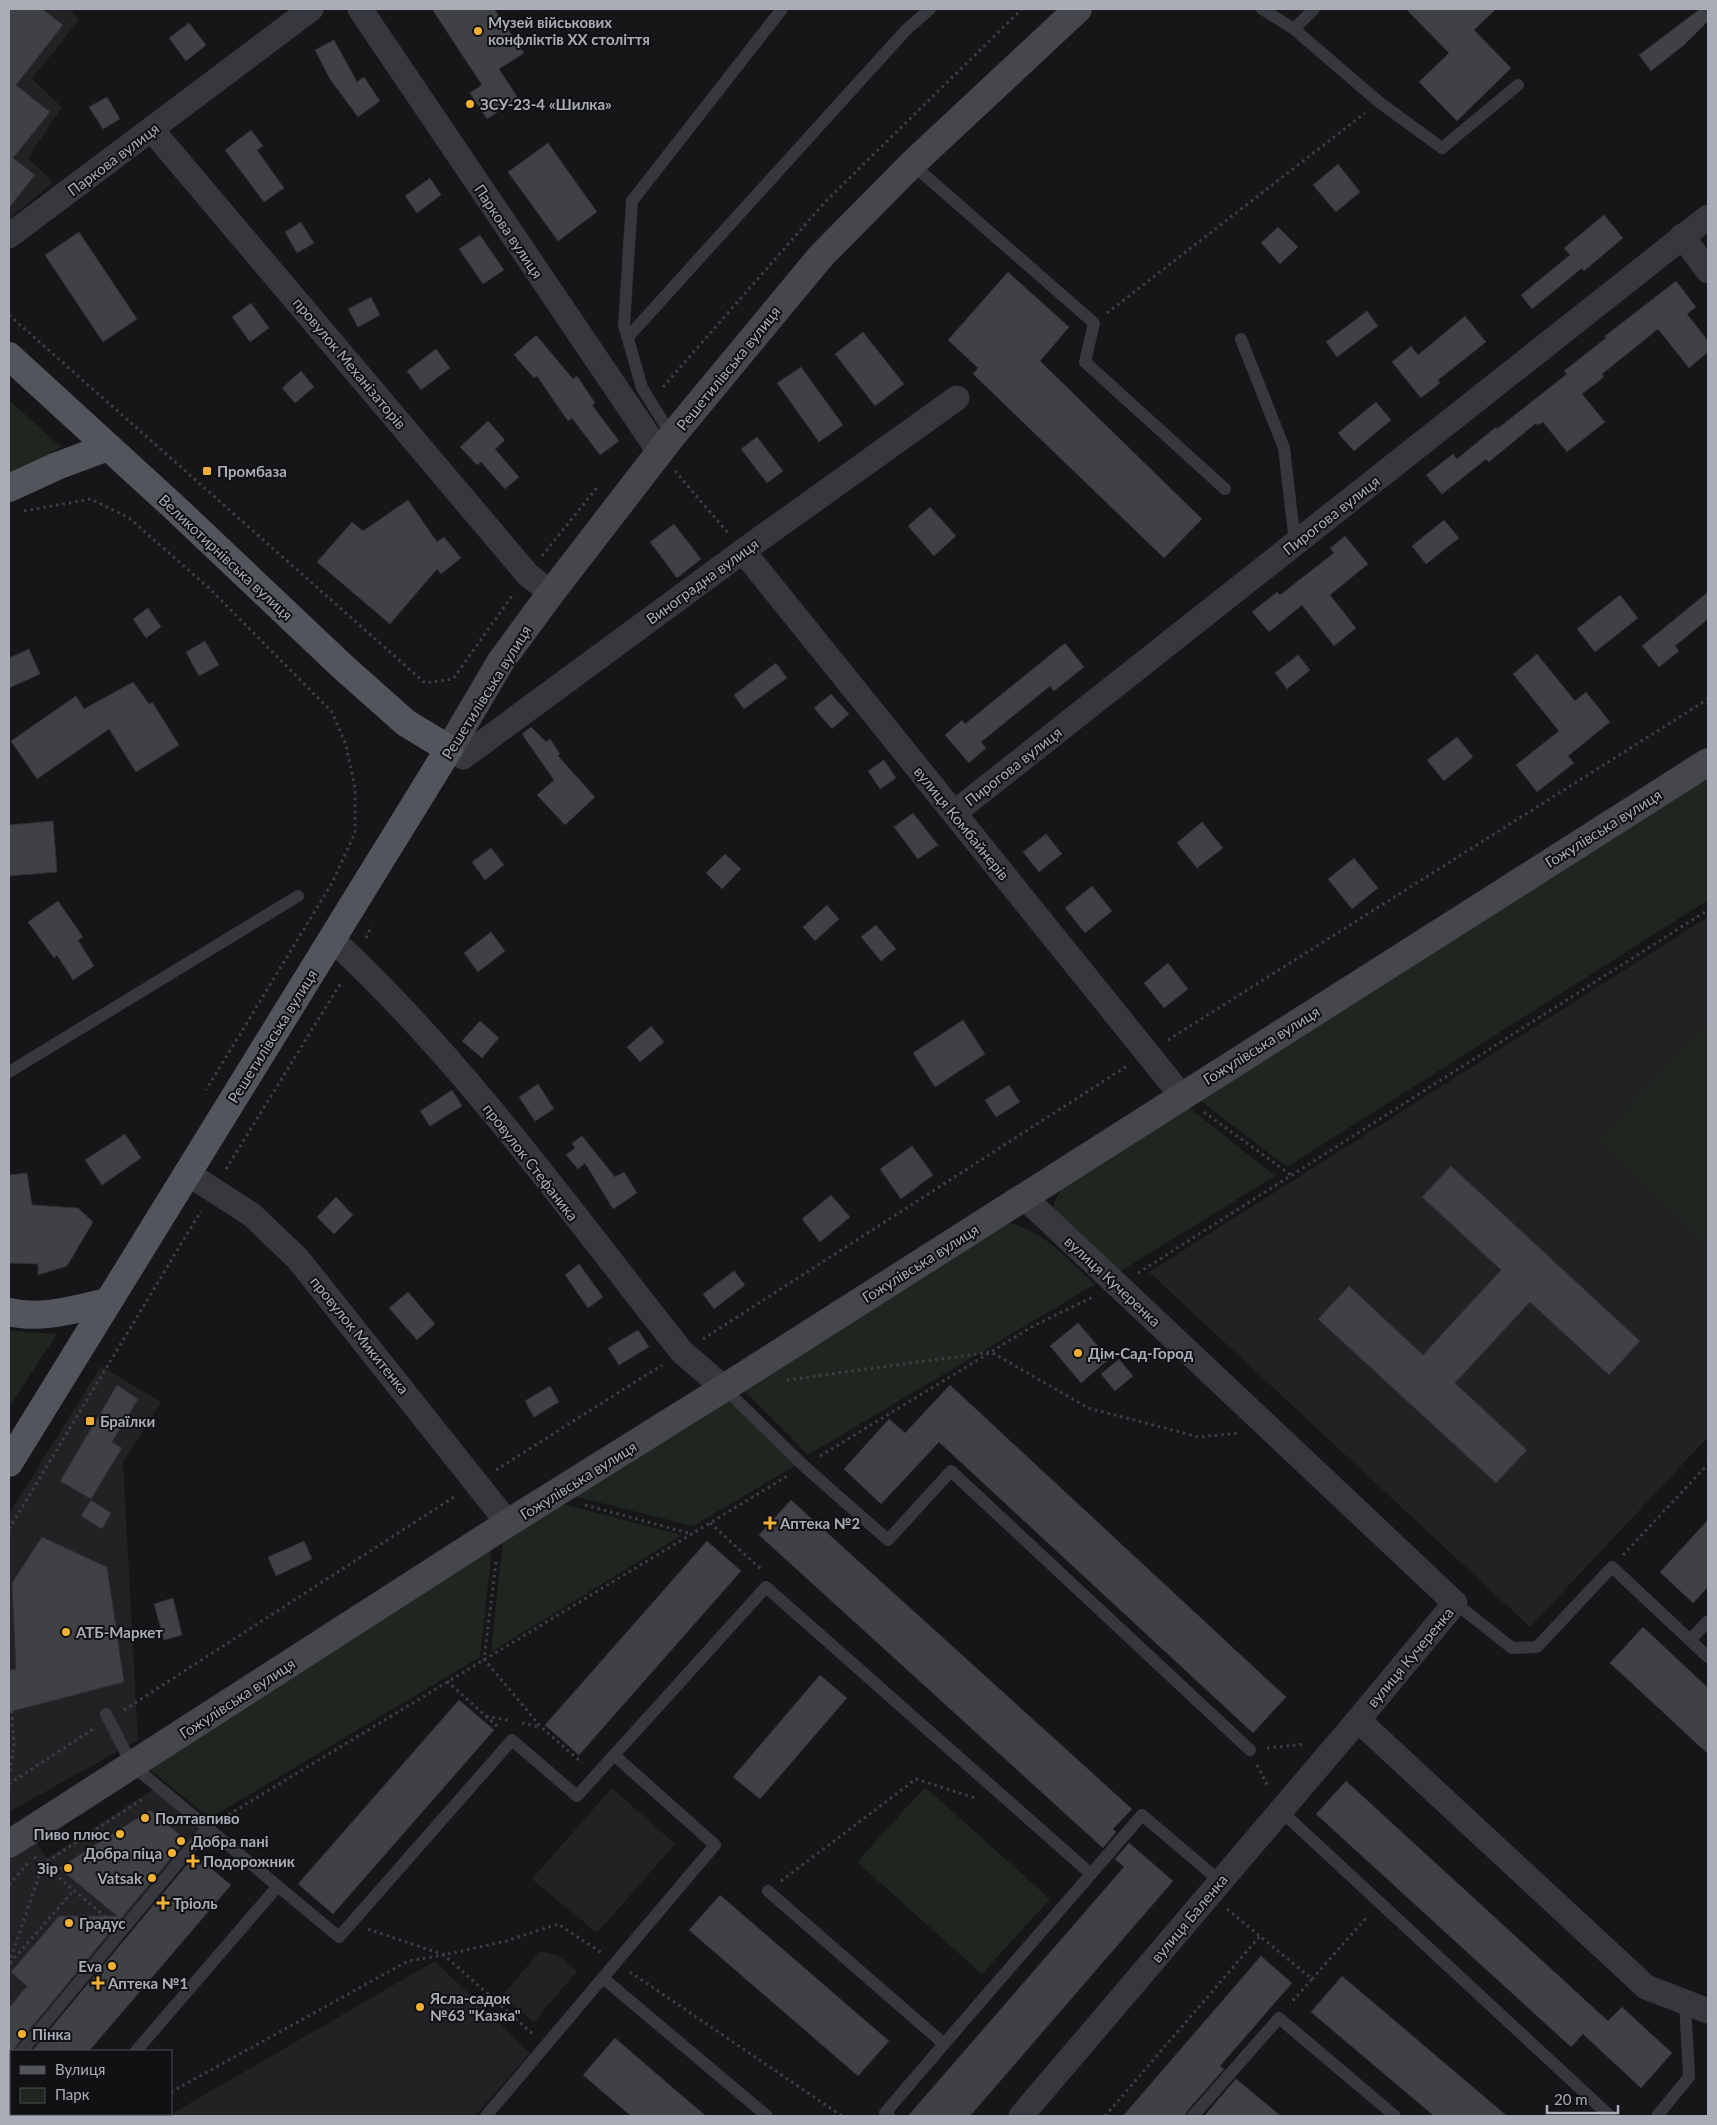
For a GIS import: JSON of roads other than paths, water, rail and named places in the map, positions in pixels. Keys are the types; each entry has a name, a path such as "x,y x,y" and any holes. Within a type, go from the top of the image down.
{"main road":[{"name":"Великотирнівська вулиця","path":"9,356 343,667 406,723 449,748"},
{"path":"13,500 49,470 108,447"},
{"name":"Решетилівська вулиця","path":"9,1463 449,748"},
{"path":"9,1312 23,1315 49,1315 108,1302"}],"street":[{"name":"Паркова вулиця","path":"9,236 312,9"},
{"name":"Паркова вулиця","path":"360,9 666,445"},
{"name":"Решетилівська вулиця","path":"449,748 502,661 551,593 666,445 821,256 912,164 1078,9"},
{"name":"провулок Механізаторів","path":"152,130 528,575 551,593"},
{"name":"Пирогова вулиця","path":"954,813 1708,217"},
{"path":"1682,236 1708,271"},
{"name":"Виноградна вулиця","path":"449,748 463,757 743,551 957,398"},
{"name":"вулиця Комбайнерів","path":"743,551 1181,1096"},
{"name":"Гожулівська вулиця","path":"9,1844 504,1526 1708,762"},
{"name":"провулок Стефаника","path":"332,939 355,960 466,1080 682,1352 724,1388"},
{"name":"провулок Микитенка","path":"187,1173 252,1215 298,1259 477,1482 504,1526"},
{"name":"вулиця Кучеренка","path":"1024,1197 1455,1602 1358,1720 1646,1987 1708,2011"},
{"name":"вулиця Баленка","path":"1021,2116 1358,1720"}],"lane":[{"path":"666,445 650,401 642,388 624,325 632,201 782,9"},
{"path":"628,336 906,30 930,9"},
{"path":"1262,9 1294,29 1379,102 1442,148 1518,85"},
{"path":"1294,29 1314,9"},
{"path":"912,164 1094,323 1085,362 1225,489"},
{"path":"1241,339 1284,448 1295,543"},
{"path":"9,1072 298,896"},
{"path":"724,1388 804,1466 888,1540 951,1471 1250,1750"},
{"path":"1455,1602 1512,1648 1537,1647 1612,1567 1708,1657"},
{"path":"107,1717 132,1765 338,1937 512,1740 577,1796 766,1587 1091,1874"},
{"path":"1690,1640 1708,1621"},
{"path":"486,2116 715,1845 614,1755"},
{"path":"1281,1811 1610,2116"},
{"path":"889,2116 885,2113 1142,1815 1215,1888"},
{"path":"23,2050 208,1827"},
{"path":"137,2050 278,1886"},
{"path":"768,1891 944,2044"},
{"path":"603,1978 767,2116"},
{"path":"1656,2116 1688,2077 1685,2002"},
{"path":"1193,2116 1279,2018 1395,2116"}],"place":[{"name":"Музей військових конфліктів ХХ століття","path":"478,31"},
{"name":"ЗСУ-23-4 «Шилка»","path":"470,104"},
{"name":"Промбаза","path":"207,471"},
{"name":"Дім-Сад-Город","path":"1078,1353"},
{"name":"Браїлки","path":"90,1421"},
{"name":"Аптека №2","path":"770,1523"},
{"name":"АТБ-Маркет","path":"66,1632"},
{"name":"Полтавпиво","path":"145,1818"},
{"name":"Пиво плюс","path":"120,1834"},
{"name":"Добра пані","path":"181,1841"},
{"name":"Добра піца","path":"172,1853"},
{"name":"Подорожник","path":"193,1861"},
{"name":"Зір","path":"68,1868"},
{"name":"Vatsak","path":"152,1878"},
{"name":"Тріоль","path":"163,1903"},
{"name":"Градус","path":"69,1923"},
{"name":"Eva","path":"112,1966"},
{"name":"Аптека №1","path":"98,1983"},
{"name":"Ясла-садок №63 \"Казка\"","path":"420,2007"},
{"name":"Пінка","path":"22,2034"}]}
